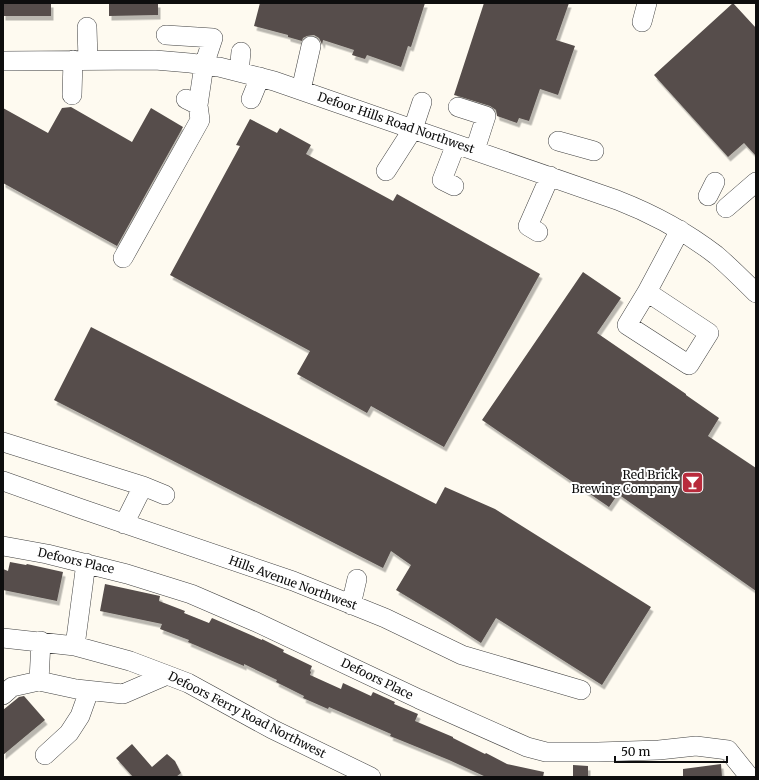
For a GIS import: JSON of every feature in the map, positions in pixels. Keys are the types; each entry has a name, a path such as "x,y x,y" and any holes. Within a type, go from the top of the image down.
{"street":[{"path":"642,22 647,3"},
{"path":"72,95 87,27"},
{"path":"123,258 200,120 192,102 213,38 166,34"},
{"path":"301,90 311,46"},
{"path":"239,72 241,52"},
{"name":"Defoor Hills Road Northwest","path":"3,61 156,60 219,67 274,81 550,176 644,211 692,237 753,284"},
{"path":"251,99 260,77"},
{"path":"386,171 413,129 422,102"},
{"path":"458,107 486,116 475,150"},
{"path":"558,141 594,151"},
{"path":"454,186 442,180 456,144"},
{"path":"538,232 528,226 550,176"},
{"path":"726,208 756,182"},
{"path":"647,292 680,230"},
{"path":"3,442 143,486 165,495"},
{"name":"Hills Avenue Northwest","path":"3,481 124,524 293,581 385,618 462,655 581,690"},
{"path":"124,524 143,486"},
{"name":"Defoors Place","path":"3,546 47,554 127,574 191,594 256,622 419,699 527,746 546,752 659,750 696,746 728,750 748,775"},
{"path":"75,646 86,564"},
{"path":"351,604 357,579"},
{"name":"Defoors Ferry Road Northwest","path":"3,638 41,641 75,646 130,661 188,683 272,729 371,777"},
{"path":"39,681 41,641"},
{"path":"3,695 12,687 39,681 88,691 122,694 167,675"},
{"path":"44,755 69,733 80,716 88,691"}],"building":[{"path":"3,3 51,3 51,16 3,16"},
{"path":"109,3 158,3 158,15 109,16"},
{"path":"260,3 425,3 411,47 408,46 401,67 367,55 365,59 352,55 354,50 323,40 322,45 319,38 314,35 303,38 302,41 288,37 288,35 254,26"},
{"path":"484,3 569,3 556,40 575,46 558,95 540,89 529,121 519,118 517,123 497,116 496,110 490,106 454,95"},
{"path":"733,3 756,28 756,156 744,143 728,157 654,75"},
{"path":"71,107 132,142 151,108 183,127 117,246 3,183 3,108 48,133 62,108"},
{"path":"250,119 277,133 280,128 311,145 306,154 393,201 397,194 540,274 444,447 371,406 367,413 297,374 310,351 170,275 240,146 236,145"},
{"path":"583,272 621,298 597,333 719,418 708,436 756,468 756,591 618,494 609,507 482,420"},
{"path":"91,327 436,504 445,487 495,509 651,607 602,685 496,618 481,643 396,590 411,565 391,551 383,568 54,400"},
{"path":"10,562 63,572 57,601 3,590 3,569 8,571"},
{"path":"105,584 160,596 159,601 185,611 184,613 209,623 212,618 262,639 284,650 283,652 312,666 310,675 341,689 343,683 371,696 373,692 395,702 394,704 418,714 415,721 453,737 507,764 544,772 543,777 486,777 390,736 391,734 329,707 328,709 303,698 304,696 276,682 277,680 244,664 244,666 188,642 189,640 160,629 162,624 100,611"},
{"path":"24,696 45,720 3,755 3,710 19,697"},
{"path":"132,744 152,767 167,754 175,761 181,773 176,777 133,777 116,758"},
{"path":"721,764 722,777 683,777 683,769"},
{"path":"573,765 588,766 588,777 573,777"}],"place":[{"name":"Red Brick Brewing Company","path":"693,482"}]}
